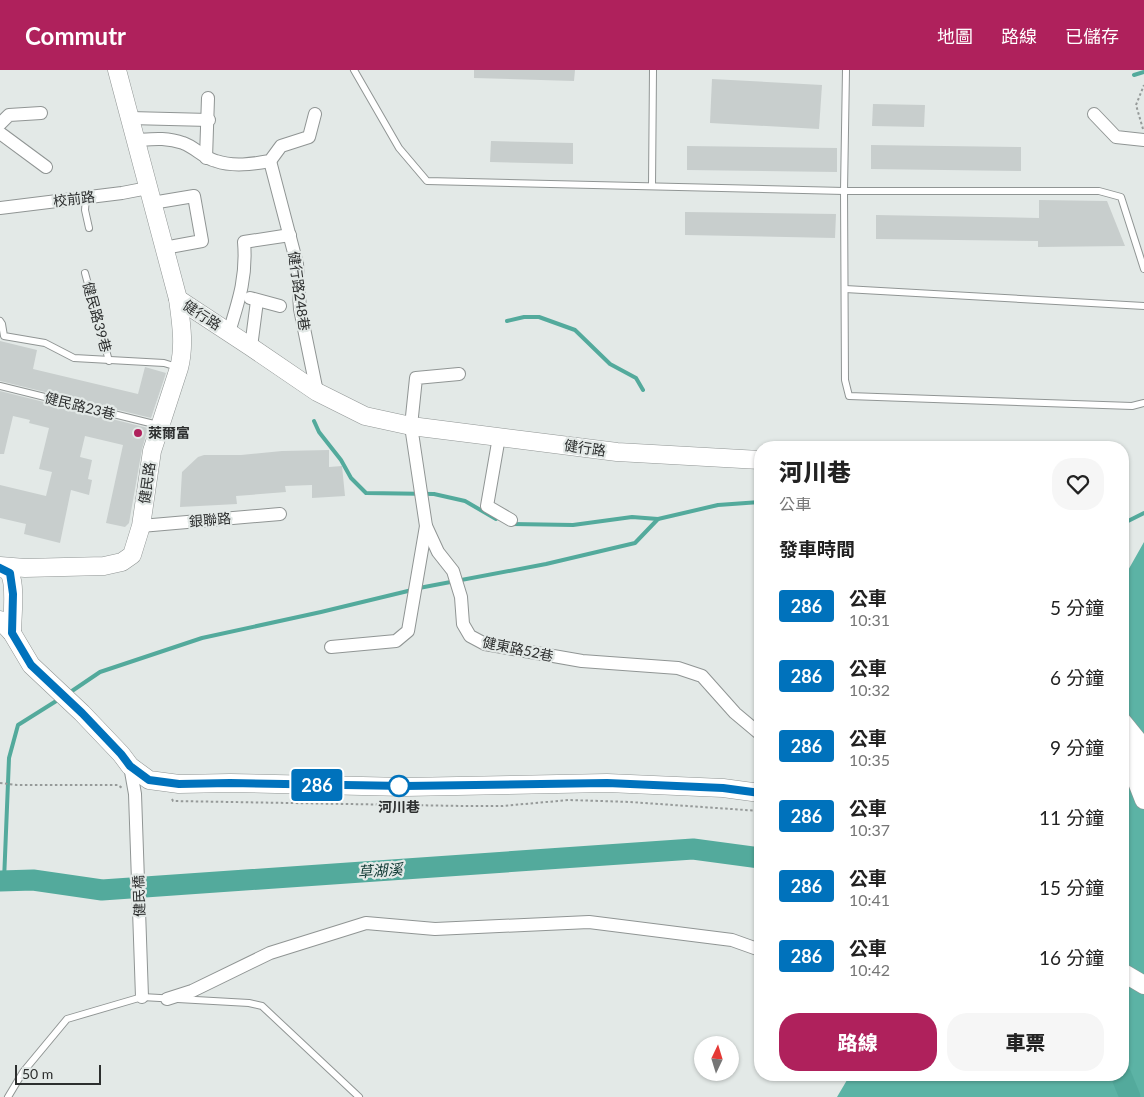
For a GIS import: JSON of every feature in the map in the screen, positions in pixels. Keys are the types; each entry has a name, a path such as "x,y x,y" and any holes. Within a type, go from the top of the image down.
{"street":[{"name":"健民路","path":"4,576 34,568 104,566 122,562 132,555 141,526 152,451 182,356 178,299 117,70"},
{"path":"206,158 208,98"},
{"path":"0,124 9,115 41,112"},
{"path":"136,140 160,138 183,143 206,158 219,162 252,164 270,161 281,146 309,137 315,114"},
{"path":"1094,114 1116,137 1144,140"},
{"path":"130,118 208,120"},
{"path":"0,133 46,167"},
{"name":"健行路248巷","path":"270,161 297,264 300,309 317,392"},
{"path":"150,195 194,196 202,241 164,248"},
{"name":"校前路","path":"0,208 86,198 150,195"},
{"path":"229,332 244,279 246,259 244,242 290,235"},
{"path":"240,294 257,301 280,306"},
{"name":"健行路","path":"178,299 317,392 365,416 411,426 617,452 754,460"},
{"path":"251,347 257,301"},
{"path":"332,647 396,641 408,631 426,526 411,426 416,378 458,374"},
{"path":"499,437 487,506 511,520"},
{"name":"銀聯路","path":"141,526 280,514"},
{"name":"健東路52巷","path":"426,526 438,552 452,571 461,597 463,624 470,636 484,644 582,662 678,668 702,676 735,713 754,729"},
{"path":"34,568 28,574 4,576 6,627 31,665 71,702 121,754 130,766 149,780 179,784 466,786 560,782 723,788 754,792"},
{"path":"1129,730 1138,741 1137,767 1134,777 1144,800"},
{"name":"健民橋","path":"130,766 142,997"},
{"path":"167,999 192,990 270,953 366,923 435,929 589,922 732,940 754,948"},
{"path":"1129,976 1144,985"}],"lane":[{"path":"354,70 399,148 427,181 844,191 1099,191 1121,197 1144,270"},
{"path":"652,186 654,70"},
{"path":"846,70 844,191 845,380 849,396 1132,406 1144,403"},
{"path":"86,198 85,210 89,228"},
{"name":"健民路39巷","path":"85,273 109,361"},
{"path":"845,288 1144,306"},
{"name":"健民路39巷","path":"0,321 2,324 2,335 45,343 74,358 164,363 179,368"},
{"name":"健民路23巷","path":"0,386 160,425"},
{"path":"8,1097 23,1072 67,1018 142,997 249,1003 262,1006 360,1097"}],"path":[{"path":"1144,85 1136,105 1144,131"},
{"path":"1,783 118,785 130,792"},
{"path":"170,794 173,801 482,806 568,800 630,802 754,811"}],"green space":[{"path":"1144,542 1144,1097 837,1097 846,1081 1129,1081 1129,569"}],"building":[{"path":"474,70 575,70 574,81 474,78"},
{"path":"712,79 822,85 819,129 710,123"},
{"path":"873,104 925,105 924,127 872,126"},
{"path":"491,141 573,143 573,164 490,162"},
{"path":"871,145 1021,147 1021,171 871,169"},
{"path":"687,146 837,148 837,172 687,170"},
{"path":"1039,200 1107,201 1125,246 1038,247 1038,241 876,239 876,215 1039,218"},
{"path":"685,212 836,214 835,238 685,235"},
{"path":"0,341 37,350 33,369 138,394 145,367 166,373 151,418 0,381"},
{"path":"0,391 148,428 142,449 129,523 125,527 106,523 123,445 85,436 80,457 92,460 88,479 92,480 89,495 71,490 60,543 24,534 26,524 0,518 0,485 46,496 52,472 39,469 49,428 29,423 30,420 13,416 4,454 0,454"},
{"path":"329,450 329,467 342,466 345,496 312,498 312,485 285,486 286,492 236,496 237,504 180,507 182,472 198,457 204,455"}],"waterway":[{"path":"1134,75 1144,72"},
{"path":"507,321 524,317 539,317 575,330 610,364 636,378 643,390"},
{"path":"314,421 319,432 341,460 351,478 366,493 434,494 465,501 496,519"},
{"path":"419,588 546,564 635,543 658,519 718,505 754,502"},
{"path":"1129,520 1144,513"},
{"path":"512,524 573,525 632,517 658,519"},
{"path":"69,693 100,672 202,638 412,590"},
{"path":"4,881 9,758 18,725 61,698"},
{"name":"草湖溪","path":"0,881 33,880 102,890 693,849 754,857"},
{"name":"草湖溪","path":"1123,1081 1130,1097"}],"bus line":[{"name":"286","path":"0,568 10,573 13,594 12,633 31,665 82,713 130,766 149,780 179,784 405,786 495,786 560,782 723,788 754,792"}],"place":[{"name":"萊爾富","path":"138,433"},
{"name":"河川巷","path":"399,786"}]}
